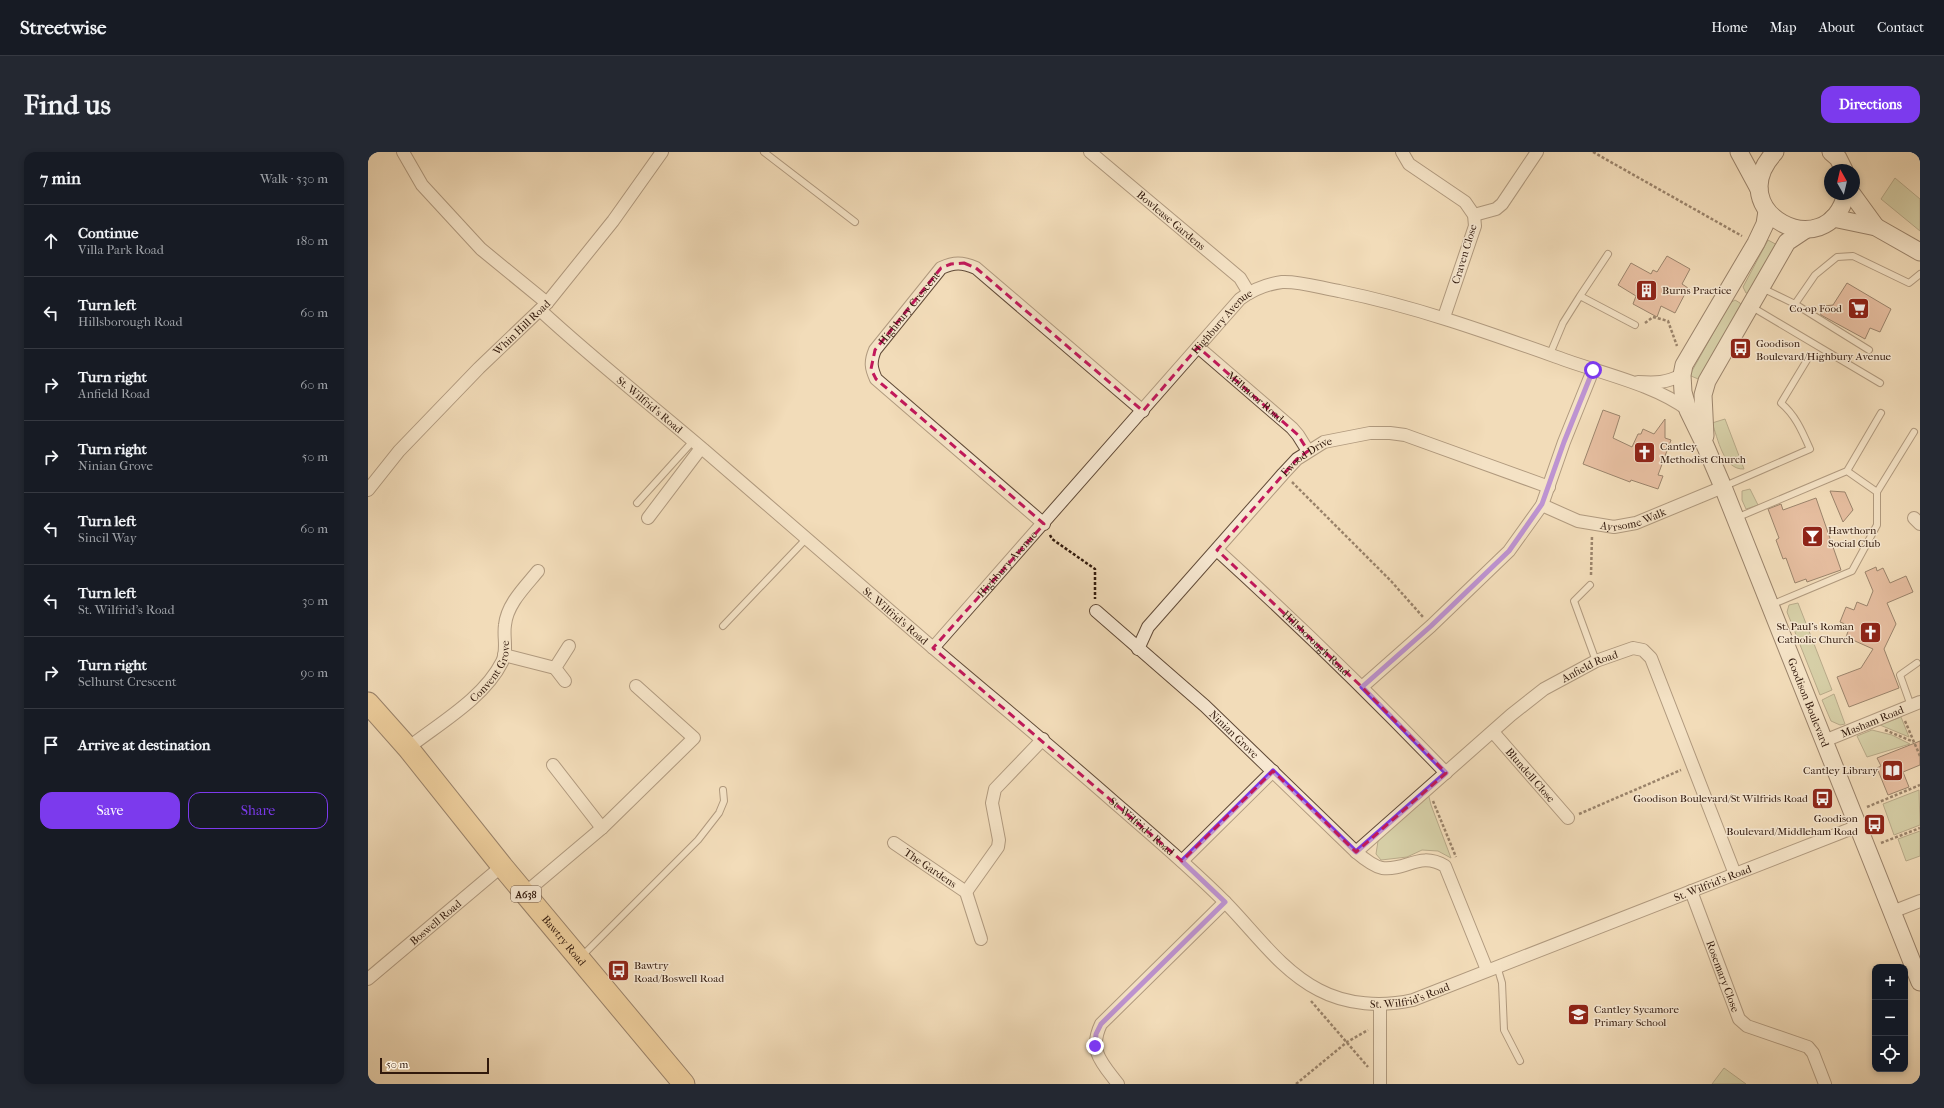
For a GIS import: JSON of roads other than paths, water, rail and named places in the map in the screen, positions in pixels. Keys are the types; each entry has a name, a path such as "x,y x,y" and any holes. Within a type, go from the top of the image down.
{"highway":[{"name":"Bawtry Road","path":"368,703 408,748 502,866 684,1084"}],"street":[{"name":"St. Wilfrid's Road","path":"403,152 422,185 481,249 543,306 574,341 697,444 933,648 1043,739 1182,861 1225,902 1285,966 1319,990 1339,998 1359,1003 1400,1003 1413,1000 1735,874 1856,819"},
{"name":"Whin Hill Road","path":"368,490 404,446 479,368 543,306 613,220 662,152"},
{"name":"Bowlease Gardens","path":"1090,152 1240,278 1249,293"},
{"name":"Craven Close","path":"1402,152 1409,164 1465,202 1474,215 1475,226 1444,318"},
{"path":"1474,215 1496,209 1502,204 1537,152"},
{"path":"1739,152 1759,189 1767,211 1784,226 1805,230 1819,227 1833,218 1843,205 1844,200"},
{"path":"1759,189 1761,174 1766,162 1775,152"},
{"path":"1831,152 1843,163"},
{"path":"1856,200 1876,227"},
{"path":"1629,381 1657,383 1667,382 1683,370 1756,243 1765,224 1767,211"},
{"path":"1833,218 1876,227 1920,252"},
{"name":"Goodison Boulevard","path":"1705,445 1703,395 1707,380 1787,242 1805,230"},
{"name":"Highbury Crescent","path":"1044,524 876,379 871,369 872,358 875,350 941,268 951,264 964,263 976,268 1143,410"},
{"name":"Highbury Avenue","path":"933,648 1044,524 1240,300 1249,293 1264,286 1291,283 1386,301 1444,318 1629,381"},
{"path":"1727,292 1750,306"},
{"name":"Millmoor Road","path":"1198,347 1292,428 1308,451"},
{"path":"1362,687 1431,626 1509,551 1542,504 1564,442 1593,370"},
{"name":"Goodison Boulevard","path":"1683,370 1683,392 1688,410 1705,445 1736,519 1920,982"},
{"path":"1629,381 1679,403 1688,410"},
{"name":"Ewood Drive","path":"1138,648 1148,627 1283,474 1297,459 1324,442 1348,436 1370,433 1405,435 1549,487"},
{"path":"648,518 697,444"},
{"name":"Ayrsome Walk","path":"1542,504 1578,521 1614,527 1636,523 1723,487"},
{"name":"Hillsborough Road","path":"1217,550 1285,611 1446,773"},
{"name":"Convent Grove","path":"408,748 469,702 488,683 503,661 504,624 511,604 538,571"},
{"name":"Ninian Grove","path":"1096,611 1205,706 1356,852 1368,861 1381,868 1398,867 1422,860 1431,860 1445,866 1492,968"},
{"path":"555,668 569,646"},
{"name":"Anfield Road","path":"1356,852 1430,786 1544,689 1596,661 1633,648 1643,650 1651,658 1694,765 1735,874"},
{"path":"504,655 555,668 565,681"},
{"path":"525,893 602,828 694,738 636,686"},
{"name":"Masham Road","path":"1824,740 1911,706"},
{"name":"Blundell Close","path":"1493,732 1568,818"},
{"name":"The Gardens","path":"966,892 998,847 999,840 992,803 995,789 1043,739"},
{"path":"554,765 602,828"},
{"path":"1182,861 1273,771"},
{"name":"The Gardens","path":"894,843 966,892 981,940"},
{"name":"Boswell Road","path":"368,979 502,866"},
{"name":"Rosemary Close","path":"1691,891 1739,1019 1747,1026 1808,1047 1813,1053 1825,1084"},
{"path":"1892,912 1920,901"},
{"path":"1118,1084 1099,1059 1095,1046 1096,1034 1101,1024 1225,902"},
{"path":"1380,1004 1380,1083"}],"lane":[{"path":"764,152 855,222"},
{"path":"1550,354 1563,323 1608,254"},
{"path":"1796,304 1815,275 1837,257 1853,256 1909,283 1919,277"},
{"path":"1761,288 1796,304 1869,350"},
{"path":"1580,296 1635,326"},
{"path":"1750,306 1880,383"},
{"path":"1723,487 1810,449 1798,422 1791,411 1781,403 1807,360"},
{"path":"1736,519 1847,471 1881,413"},
{"path":"1770,605 1852,571 1878,525 1877,492 1914,432"},
{"path":"638,504 697,444"},
{"path":"1847,471 1877,492"},
{"path":"723,626 806,539"},
{"path":"1590,586 1574,601 1596,661"},
{"path":"1911,706 1900,675 1917,663"},
{"path":"580,959 698,840 719,813 724,801 723,790"},
{"path":"1492,968 1502,983 1504,1030 1520,1061"}],"place":[{"name":"Burns Practice","path":"1646,290"},
{"name":"Co-op Food","path":"1858,308"},
{"name":"Goodison Boulevard/Highbury Avenue","path":"1741,349"},
{"name":"Cantley Methodist Church","path":"1645,452"},
{"name":"Hawthorn Social Club","path":"1812,536"},
{"name":"St. Paul's Roman Catholic Church","path":"1870,632"},
{"name":"Cantley Library","path":"1893,770"},
{"name":"Goodison Boulevard/St Wilfrids Road","path":"1823,798"},
{"name":"Goodison Boulevard/Middleham Road","path":"1874,824"},
{"name":"Bawtry Road/Boswell Road","path":"619,971"},
{"name":"Cantley Sycamore Primary School","path":"1579,1015"}]}
